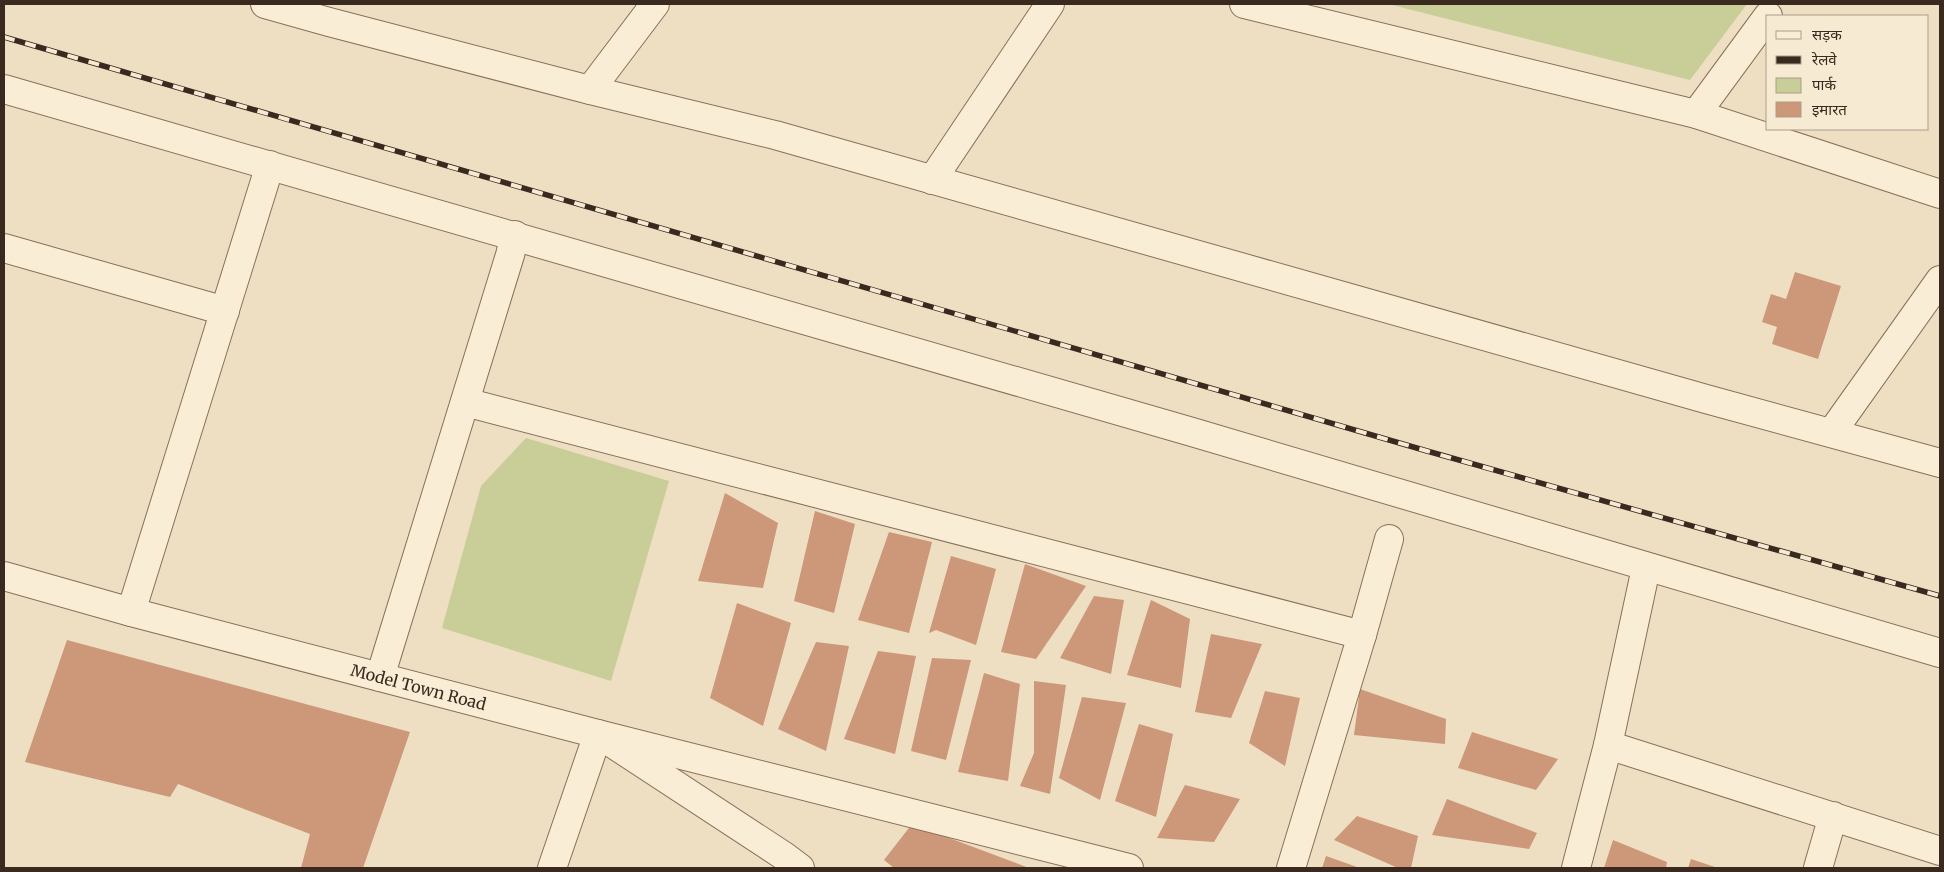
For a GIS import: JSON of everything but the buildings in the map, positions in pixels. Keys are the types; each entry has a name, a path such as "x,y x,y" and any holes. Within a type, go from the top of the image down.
{"street":[{"path":"265,4 334,13 590,90 775,135 1706,399 1940,463"},
{"path":"590,90 655,4"},
{"path":"932,180 1050,4"},
{"path":"1244,4 1696,114 1940,194"},
{"path":"1769,15 1777,4"},
{"path":"1696,114 1766,19"},
{"path":"4,89 515,235 1188,431 1646,568 1940,653"},
{"path":"131,612 270,165"},
{"path":"380,677 515,235"},
{"path":"4,248 225,311"},
{"path":"1832,432 1940,280"},
{"path":"465,402 1362,635"},
{"path":"1291,868 1362,635 1389,539"},
{"path":"1576,868 1608,744 1646,568"},
{"name":"Model Town Road","path":"4,576 131,612 598,734 800,868"},
{"path":"552,868 598,734 1129,868"},
{"path":"1608,744 1940,851"},
{"path":"1818,868 1833,816"}],"green space":[{"path":"1388,4 1747,4 1690,80"},
{"path":"526,438 669,481 611,681 442,628 481,486"}],"railway":[{"path":"4,37 1427,451 1940,596"}]}
